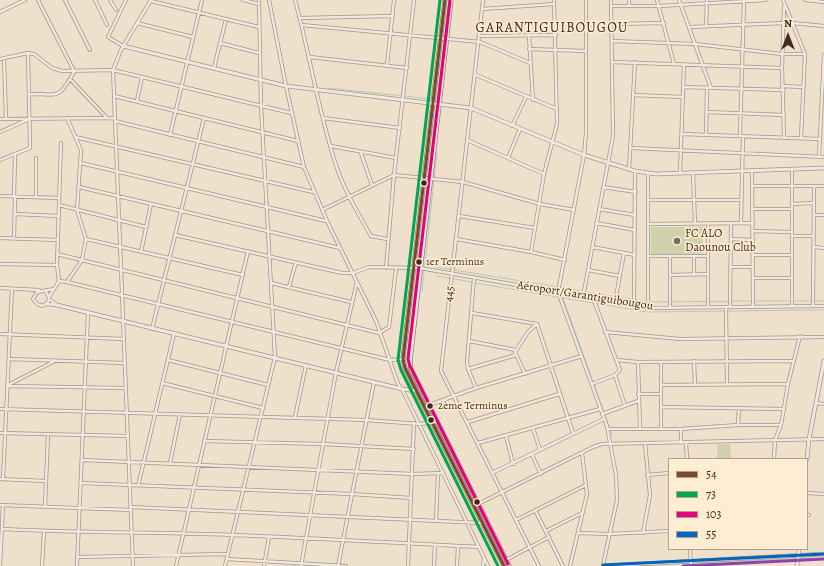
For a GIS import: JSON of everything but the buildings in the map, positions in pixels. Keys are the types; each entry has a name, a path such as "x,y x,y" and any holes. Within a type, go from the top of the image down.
{"main road":[{"path":"445,0 403,360 405,368 436,423 509,566"},
{"path":"451,0 410,365 482,524 504,566"}],"street":[{"path":"0,12 25,0"},
{"path":"38,0 74,72"},
{"path":"65,0 90,50"},
{"path":"95,0 107,25"},
{"path":"110,0 116,10"},
{"path":"126,0 108,37 123,46 286,86 471,108 520,130 584,155 635,171 648,173 693,173 752,172 824,168"},
{"path":"133,566 113,70 123,46 152,0 259,27"},
{"path":"170,135 202,0"},
{"path":"243,0 259,4"},
{"path":"225,566 275,358 272,331 270,256 267,231 264,133 260,80 260,0"},
{"path":"269,0 291,113 304,167 313,192 376,320 379,333 398,384 402,389 488,566"},
{"path":"296,0 330,146 349,196 371,236 387,239"},
{"path":"387,65 394,0"},
{"path":"386,268 387,239 404,100 414,0"},
{"name":"445","path":"483,0 480,42 467,140 442,371 539,566"},
{"path":"531,252 544,174 557,124 554,0"},
{"path":"586,0 586,133 584,155 558,292 608,429 616,475 617,500 603,566 798,557 824,554"},
{"path":"583,297 613,136 611,0"},
{"path":"629,0 629,6"},
{"path":"657,0 674,64"},
{"path":"680,0 711,88"},
{"path":"611,6 659,6 707,2 766,0"},
{"path":"783,0 791,23 805,54 801,138"},
{"path":"805,0 824,2"},
{"path":"741,223 742,154 740,113 744,1"},
{"path":"706,26 707,2"},
{"path":"482,9 554,4"},
{"path":"784,4 782,54 784,137"},
{"path":"300,18 393,16"},
{"path":"214,68 226,19"},
{"path":"137,23 194,37"},
{"path":"611,24 664,23"},
{"path":"690,27 783,23"},
{"path":"791,23 824,26"},
{"path":"302,25 480,42 530,63"},
{"path":"480,36 529,36 556,34"},
{"path":"529,36 533,100"},
{"path":"612,41 695,44 782,54 805,54"},
{"path":"220,43 259,53"},
{"path":"529,49 586,51"},
{"path":"0,160 30,148 28,53"},
{"path":"0,59 28,53 34,54 52,68 74,72 113,70 291,113"},
{"path":"819,157 824,55"},
{"path":"310,57 407,68"},
{"path":"4,58 6,119"},
{"path":"612,62 782,68"},
{"path":"629,169 635,62"},
{"path":"680,173 684,64"},
{"path":"29,94 59,94 63,91 74,72"},
{"path":"476,75 557,109"},
{"path":"137,101 142,77"},
{"path":"70,79 108,118"},
{"path":"782,86 803,87"},
{"path":"683,87 741,90 784,90"},
{"path":"706,135 707,88"},
{"path":"633,95 683,97"},
{"path":"114,96 298,141"},
{"path":"512,126 526,97"},
{"path":"707,112 784,115"},
{"path":"67,118 80,150 81,163 77,210 86,239 82,260 67,282"},
{"path":"0,119 108,118 170,135 304,167"},
{"path":"152,329 204,118"},
{"path":"323,118 400,128"},
{"path":"0,132 30,119"},
{"path":"508,158 520,130"},
{"path":"682,134 820,139"},
{"path":"75,136 313,192"},
{"path":"467,140 544,174"},
{"path":"46,304 59,281 57,254 61,143"},
{"path":"330,146 396,158"},
{"path":"630,148 824,157"},
{"path":"360,152 372,185"},
{"path":"14,238 15,154"},
{"path":"36,158 36,197"},
{"path":"81,163 327,221"},
{"path":"792,170 792,306"},
{"path":"634,305 636,215 635,171"},
{"path":"752,172 753,307"},
{"path":"648,173 648,308"},
{"path":"693,173 695,224"},
{"path":"322,210 394,175 463,182 540,204 574,210"},
{"path":"752,186 824,186"},
{"path":"813,306 814,186"},
{"path":"79,187 340,248"},
{"path":"603,187 636,192"},
{"path":"0,196 59,198"},
{"path":"648,200 741,200"},
{"path":"792,204 814,203"},
{"path":"141,252 151,204"},
{"path":"59,205 146,227"},
{"path":"599,209 636,215"},
{"path":"752,209 792,209"},
{"path":"15,214 59,216"},
{"path":"814,215 824,215"},
{"path":"459,216 535,228"},
{"path":"596,223 635,230"},
{"path":"727,384 731,223"},
{"path":"648,224 752,223"},
{"path":"708,224 708,307"},
{"path":"752,231 792,232"},
{"name":"Aéroport/Garantiguibougou","path":"176,235 342,273 353,272 369,267 396,269 420,268 648,308 824,306"},
{"path":"792,236 814,236"},
{"path":"0,238 58,240"},
{"path":"86,239 242,275"},
{"path":"456,239 531,252 564,260"},
{"path":"731,239 753,240"},
{"path":"814,247 824,248"},
{"path":"592,248 635,255"},
{"path":"176,566 248,251"},
{"path":"616,302 624,253"},
{"path":"57,254 379,333 389,327 396,269"},
{"path":"753,255 792,255"},
{"path":"648,256 708,256"},
{"path":"670,256 670,308"},
{"path":"694,256 694,275"},
{"path":"289,287 296,262"},
{"path":"0,264 57,265"},
{"path":"730,267 753,267"},
{"path":"588,270 620,276"},
{"path":"670,275 708,274"},
{"path":"474,278 467,362 468,369 476,388"},
{"path":"753,278 792,278"},
{"path":"59,281 390,360 403,360"},
{"path":"301,565 336,372 351,302 357,282"},
{"path":"271,283 351,302"},
{"path":"0,288 31,289 46,292 54,289"},
{"path":"12,289 2,479 45,481"},
{"path":"31,289 35,294"},
{"path":"40,290 35,294 33,300 37,304 43,306 46,304 57,305 88,314 336,372 402,389 417,391"},
{"path":"46,292 49,298 57,305"},
{"path":"592,384 615,375 620,370 593,298"},
{"path":"472,313 537,324"},
{"path":"77,566 88,314"},
{"path":"525,374 516,355 516,350 528,332 537,324"},
{"path":"537,324 549,366 573,433"},
{"path":"605,332 680,339 800,336 824,337"},
{"path":"0,334 124,339"},
{"path":"138,486 174,334"},
{"path":"774,458 775,440 781,425 788,384 800,336"},
{"path":"469,341 516,350"},
{"path":"468,369 516,355"},
{"path":"429,405 476,388 582,356"},
{"path":"9,359 125,364"},
{"path":"168,360 268,385"},
{"path":"616,360 638,362 793,361"},
{"path":"8,386 55,361"},
{"path":"694,361 695,384"},
{"path":"807,458 809,439 824,361"},
{"path":"638,362 640,429"},
{"path":"661,362 661,428"},
{"path":"295,417 306,365"},
{"path":"615,375 625,406"},
{"path":"338,566 357,471 360,446 374,382"},
{"path":"162,383 263,408"},
{"path":"661,385 788,384"},
{"path":"8,386 126,388"},
{"path":"468,422 559,394"},
{"path":"638,394 661,394"},
{"path":"602,414 638,401"},
{"path":"816,403 824,404"},
{"path":"661,407 783,409"},
{"path":"738,425 739,408"},
{"path":"0,409 327,418 419,424 436,423"},
{"path":"478,443 600,409"},
{"path":"170,463 180,414"},
{"path":"492,473 604,419"},
{"path":"408,566 414,423"},
{"path":"608,429 781,425"},
{"path":"533,428 540,450"},
{"path":"681,428 681,443"},
{"path":"0,433 128,436"},
{"path":"46,507 45,481 48,434"},
{"path":"506,436 513,464"},
{"path":"478,504 598,446 645,443 824,438"},
{"path":"204,442 323,444 414,448"},
{"path":"643,533 650,495 645,443"},
{"path":"686,443 687,458"},
{"path":"570,566 587,494 582,453"},
{"path":"532,455 542,474"},
{"path":"82,460 413,474 443,473"},
{"path":"647,475 668,473"},
{"path":"436,521 438,474"},
{"path":"80,483 352,494 411,498"},
{"path":"516,520 586,485"},
{"path":"808,493 824,494"},
{"path":"0,566 2,529 1,505 79,508 189,509 482,524"},
{"path":"535,510 563,566"},
{"path":"546,532 582,513"},
{"path":"2,529 78,532 184,533 479,548"},
{"path":"42,566 44,531"},
{"path":"578,533 609,534 668,531"},
{"path":"264,566 269,537"},
{"path":"506,560 549,537"},
{"path":"434,566 435,545"},
{"path":"458,546 458,566"},
{"path":"690,550 691,566"},
{"path":"797,566 799,550"},
{"path":"77,557 228,554"},
{"path":"483,566 484,557"},
{"path":"227,559 301,565 346,566"}],"green space":[{"name":"FC ALO Daounou Club","path":"651,227 703,227 703,254 651,254"},
{"path":"717,444 730,444 731,458 717,458"}],"waterway":[{"path":"328,88 432,99"},
{"path":"422,291 437,152"},
{"path":"436,267 582,291"},
{"path":"436,276 472,282"},
{"path":"475,283 647,312 824,310"},
{"path":"585,292 651,302 751,301"},
{"path":"563,298 612,435"},
{"path":"755,301 811,301"},
{"path":"815,301 824,301"},
{"path":"671,564 812,558"}],"transit line":[{"name":"73","path":"440,0 398,360 401,370 498,566"},
{"name":"54","path":"445,0 403,359 405,368 504,566"},
{"name":"103","path":"450,1 408,359 410,366 508,564"},
{"name":"55","path":"603,565 824,554"},
{"path":"683,566 824,559"}],"place":[{"name":"FC ALO Daounou Club","path":"677,241"},
{"name":"1er Terminus","path":"419,262"},
{"name":"2ème Terminus","path":"430,406"}],"district":[{"name":"GARANTIGUIBOUGOU","path":"552,29"}]}
